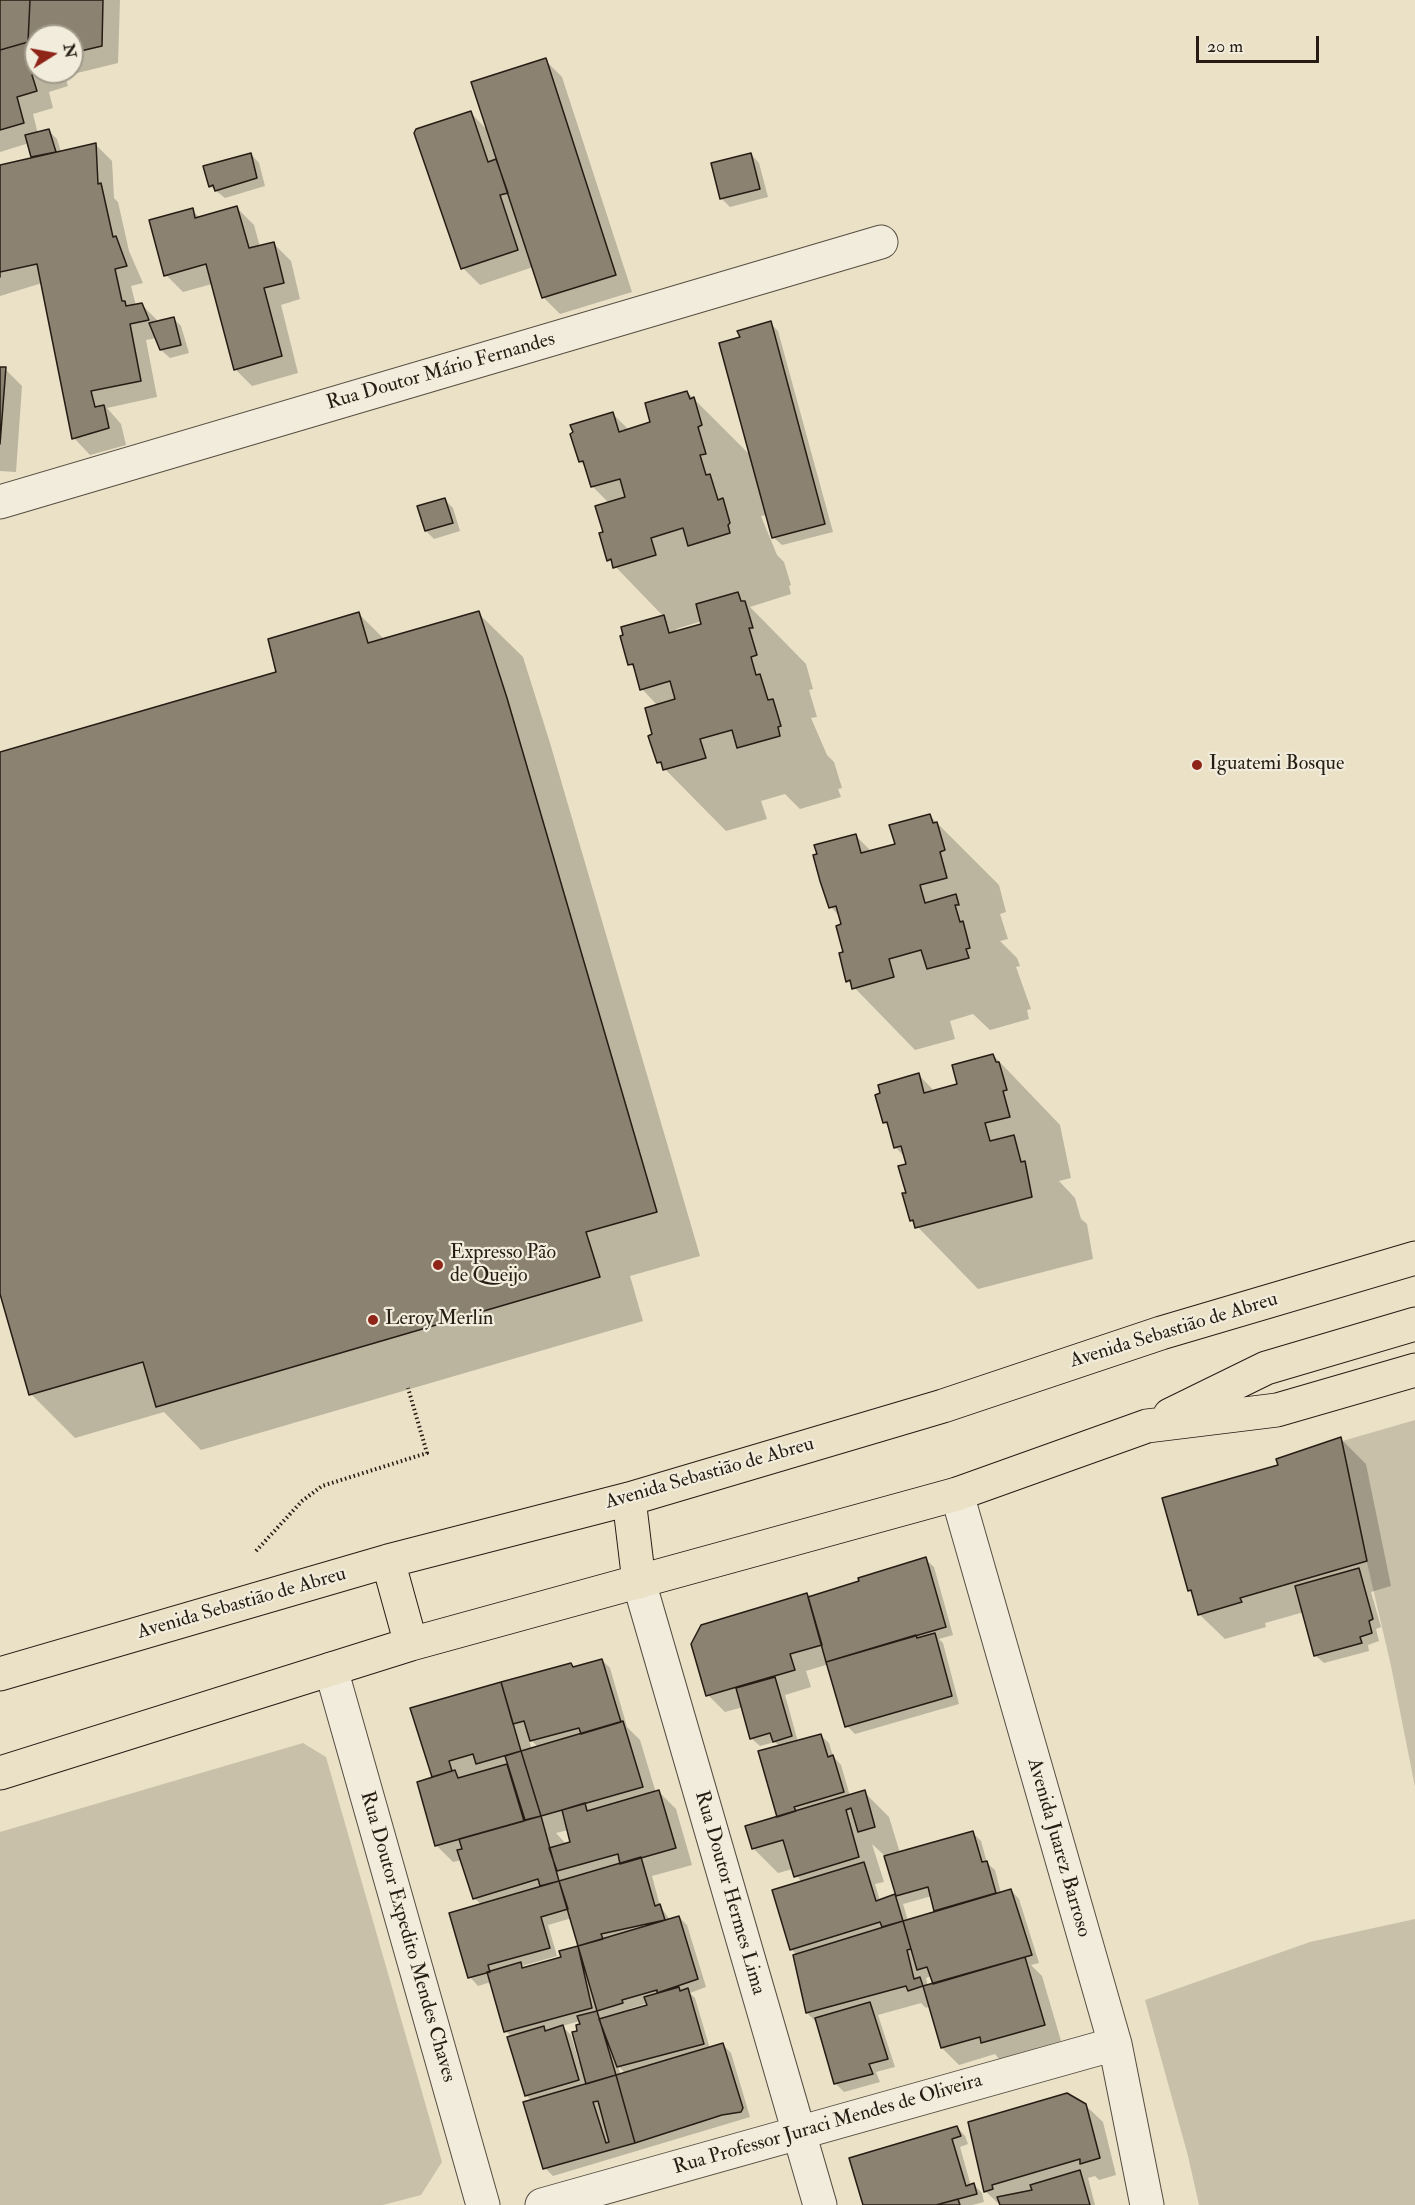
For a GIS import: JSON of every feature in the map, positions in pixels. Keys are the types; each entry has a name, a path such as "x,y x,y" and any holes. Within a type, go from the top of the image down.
{"main road":[{"name":"Avenida Sebastião de Abreu","path":"0,1674 388,1561 629,1499 943,1406 1161,1333 1415,1258"},
{"path":"0,1773 411,1644 957,1494 1147,1426 1266,1368 1415,1324"},
{"path":"1147,1426 1277,1410 1415,1370"},
{"path":"629,1499 639,1582"},
{"path":"388,1561 411,1644"}],"street":[{"name":"Rua Doutor Mário Fernandes","path":"0,502 881,242"},
{"name":"Avenida Juarez Barroso","path":"957,1494 1115,2044 1147,2205"},
{"name":"Rua Doutor Hermes Lima","path":"639,1582 820,2205"},
{"name":"Rua Doutor Expedito Mendes Chaves","path":"331,1669 483,2205"},
{"name":"Rua Professor Juraci Mendes de Oliveira","path":"542,2205 1115,2044"}],"path":[{"path":"256,1551 302,1501 322,1486 427,1453 408,1388"}],"shaded area":[{"path":"1415,1420 1415,1787 1391,1666 1339,1442"},
{"path":"303,1743 326,1757 442,2162 421,2195 383,2205 0,2205 0,1832"},
{"path":"1415,1919 1415,2205 1199,2205 1188,2156 1145,2000 1310,1942"}],"building":[{"path":"0,0 30,0 29,24 24,24 24,43 0,50"},
{"path":"30,0 103,0 102,46 84,50 84,24 29,24"},
{"path":"24,43 24,84 35,84 37,91 17,97 24,123 0,130 0,50"},
{"path":"546,58 616,275 542,298 471,82"},
{"path":"471,111 488,162 496,159 508,193 500,195 518,250 461,269 414,133 416,129"},
{"path":"49,129 56,152 31,157 25,135"},
{"path":"96,143 98,184 101,183 113,237 116,236 127,266 115,269 122,301 125,301 126,306 142,303 149,320 130,324 141,381 91,391 95,407 104,405 109,428 72,439 37,264 0,272 0,165"},
{"path":"251,153 257,178 215,191 213,185 209,187 203,166"},
{"path":"751,153 760,189 720,199 711,163"},
{"path":"237,206 249,248 274,242 284,283 264,288 282,356 234,370 206,264 164,276 149,220 193,208 195,218"},
{"path":"174,317 181,345 160,350 149,323"},
{"path":"771,321 825,524 772,538 719,343 740,337 737,331"},
{"path":"0,367 6,367 0,444"},
{"path":"687,391 690,399 694,397 702,425 698,427 706,454 700,455 706,475 710,474 718,500 723,498 730,523 728,525 730,533 688,546 683,528 651,538 656,555 613,568 611,559 607,561 599,533 603,532 595,506 625,497 620,479 591,487 583,461 579,462 570,434 573,432 570,425 613,412 619,432 650,422 645,403"},
{"path":"445,498 453,523 425,531 417,506"},
{"path":"738,592 741,601 745,601 753,628 749,628 757,655 751,657 756,675 760,674 768,700 773,699 781,726 778,727 780,736 737,748 732,730 700,739 706,758 663,770 661,762 657,763 648,736 652,734 645,708 675,699 670,681 640,690 633,664 628,665 620,636 623,635 621,627 664,615 669,633 701,624 696,604"},
{"path":"479,611 507,698 657,1212 586,1232 600,1277 156,1407 143,1362 29,1395 0,1294 0,752 276,672 268,639 359,612 368,643"},
{"path":"930,814 933,823 937,822 945,850 940,852 947,878 920,885 925,903 956,894 959,905 955,905 960,922 963,921 970,948 966,949 969,958 927,969 921,950 889,959 894,977 852,989 850,980 846,982 839,953 843,952 836,926 841,924 836,906 829,908 813,855 817,854 814,845 856,834 861,853 895,844 889,825"},
{"path":"993,1054 996,1062 999,1062 1007,1090 1003,1091 1010,1117 985,1123 990,1141 1014,1135 1021,1162 1025,1161 1032,1197 915,1228 913,1220 910,1221 902,1193 906,1193 898,1166 906,1164 901,1146 894,1148 887,1122 883,1123 875,1095 880,1093 878,1085 919,1073 924,1093 957,1084 952,1065"},
{"path":"1341,1437 1367,1561 1240,1598 1242,1602 1198,1615 1191,1590 1188,1591 1162,1498 1278,1465 1276,1459"},
{"path":"926,1557 946,1627 826,1662 808,1597 859,1581 858,1578"},
{"path":"1359,1568 1373,1619 1369,1621 1372,1633 1360,1637 1362,1643 1314,1656 1295,1586"},
{"path":"807,1593 822,1645 790,1654 795,1670 706,1696 691,1644 701,1625"},
{"path":"935,1633 952,1696 845,1727 826,1662 916,1635 917,1638"},
{"path":"602,1659 621,1722 581,1734 579,1728 530,1741 524,1721 513,1724 501,1682 571,1663 573,1667"},
{"path":"775,1677 792,1736 773,1742 770,1733 750,1739 736,1688"},
{"path":"501,1682 521,1751 476,1764 473,1754 449,1761 452,1771 432,1777 410,1708"},
{"path":"623,1721 643,1787 541,1816 521,1751"},
{"path":"821,1734 828,1757 833,1755 844,1792 794,1807 796,1811 777,1817 758,1751"},
{"path":"521,1751 541,1816 525,1820 505,1756"},
{"path":"507,1764 524,1821 435,1846 417,1782 455,1770 458,1778"},
{"path":"659,1790 676,1848 620,1864 618,1854 557,1871 549,1848 570,1842 562,1810 585,1803 587,1811"},
{"path":"865,1790 875,1827 858,1832 851,1808 846,1810 859,1857 794,1877 783,1840 752,1849 745,1826"},
{"path":"541,1816 559,1881 540,1886 538,1879 473,1899 457,1850 462,1849 459,1839"},
{"path":"973,1831 982,1862 987,1861 996,1893 934,1911 928,1887 896,1896 884,1856"},
{"path":"641,1857 655,1906 660,1904 665,1920 601,1934 603,1939 578,1946 559,1881"},
{"path":"864,1862 876,1901 895,1894 903,1921 882,1927 880,1922 790,1950 772,1890"},
{"path":"559,1881 568,1909 541,1917 550,1948 488,1965 490,1972 468,1978 449,1913"},
{"path":"1011,1889 1032,1955 933,1984 927,1967 917,1970 903,1921"},
{"path":"679,1916 698,1979 657,1993 657,1990 622,2000 623,2003 597,2011 578,1946"},
{"path":"903,1921 911,1949 907,1950 914,1979 920,1977 923,1986 908,1991 906,1986 806,2013 793,1955"},
{"path":"578,1946 592,2008 504,2032 487,1972 521,1962 522,1968 561,1957 559,1951"},
{"path":"1025,1957 1045,2025 981,2043 980,2037 941,2048 923,1986"},
{"path":"679,1987 680,1991 688,1988 704,2044 617,2067 599,2019 647,2005 644,1997"},
{"path":"870,2002 888,2059 869,2064 873,2074 834,2084 815,2018"},
{"path":"597,2011 616,2075 586,2084 572,2032 577,2031 576,2025 580,2024 577,2016"},
{"path":"563,2025 579,2080 525,2096 507,2037 544,2026 545,2031"},
{"path":"723,2043 743,2108 741,2112 722,2115 635,2143 616,2075"},
{"path":"616,2075 635,2143 543,2169 523,2102","holes":["598,2101 609,2142 606,2143 593,2102"]},
{"path":"1067,2093 1086,2104 1100,2158 1080,2164 1080,2159 992,2185 993,2189 984,2192 968,2122"},
{"path":"957,2126 961,2136 952,2139 966,2186 974,2183 977,2194 936,2205 863,2205 849,2158"},
{"path":"1080,2170 1090,2205 1000,2205 997,2197 1032,2190 1030,2185"},
{"path":"958,2199 960,2205 936,2205"}],"place":[{"name":"Iguatemi Bosque","path":"1197,765"},
{"name":"Expresso Pão de Queijo","path":"438,1265"},
{"name":"Leroy Merlin","path":"373,1320"}]}
